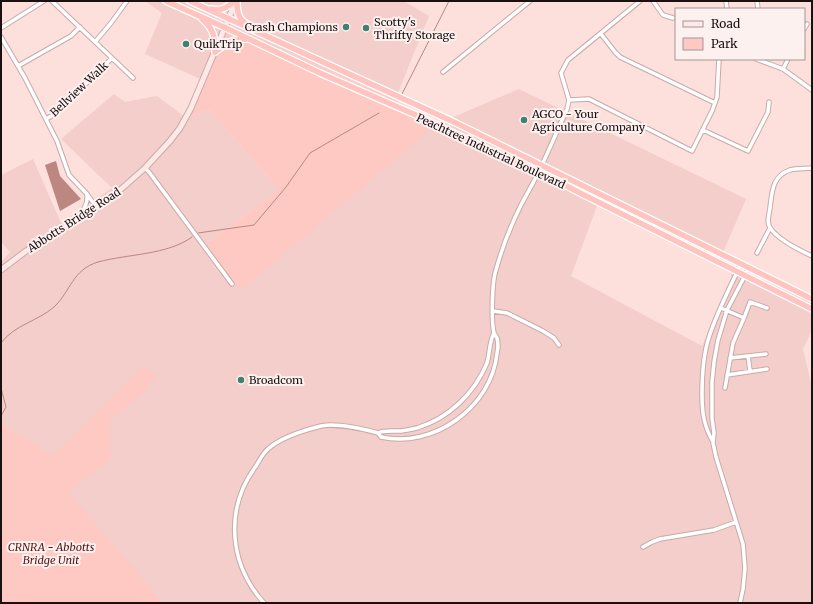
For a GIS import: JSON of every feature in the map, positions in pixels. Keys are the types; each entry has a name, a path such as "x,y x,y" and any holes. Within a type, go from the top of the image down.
{"highway":[{"name":"Peachtree Industrial Boulevard","path":"166,1 549,177 812,309"},
{"name":"Peachtree Industrial Boulevard","path":"190,1 456,123 812,299"},
{"path":"205,8 220,10 236,1 239,18 260,33"},
{"path":"197,15 208,24 213,32 216,42 215,52"},
{"path":"215,52 228,42 235,39 249,39"}],"main road":[{"name":"Abbotts Bridge Road","path":"1,270 26,251 111,198 145,168 180,128 191,108 226,28 236,1"}],"street":[{"path":"1,28 44,1"},
{"path":"52,1 133,78"},
{"path":"95,42 127,1"},
{"path":"443,72 530,1"},
{"path":"264,603 250,585 240,565 237,552 235,530 237,502 247,478 268,449 292,435 324,426 358,428 378,433 381,431 401,431 417,428 448,414 465,398 475,385 487,363 494,333 493,311 495,271 511,227 542,165 567,109 569,100 561,73 564,66 568,60 640,1"},
{"path":"653,1 664,15 673,18"},
{"path":"18,66 71,36 80,27"},
{"path":"601,34 620,56 715,103"},
{"path":"1,37 18,66 57,141 69,174 97,208"},
{"name":"Bellview Walk","path":"46,119 55,114 112,58"},
{"path":"569,100 589,98 692,151 712,111 717,97 719,60"},
{"path":"759,60 783,69 812,90"},
{"path":"783,69 788,60"},
{"path":"703,130 748,151 768,112 769,102"},
{"path":"145,168 232,284"},
{"path":"812,168 790,170 780,176 773,184 768,221 770,228 778,235 798,249 812,256"},
{"path":"79,218 87,200 87,194"},
{"path":"757,253 770,228"},
{"path":"714,443 706,430 702,411 702,377 709,337 741,264"},
{"path":"740,603 745,568 743,544 714,443 712,382 717,348 727,310 749,268"},
{"path":"725,388 733,343 750,302 768,308"},
{"path":"721,308 744,318"},
{"path":"493,311 507,313 554,338 559,345"},
{"path":"378,433 381,438 386,439 416,438 446,428 462,416 487,386 494,369 497,353 497,338 494,333"},
{"path":"730,358 766,354"},
{"path":"748,356 750,371"},
{"path":"727,375 767,369"},
{"path":"643,547 660,539 714,530 736,522"}],"shaded area":[{"path":"145,1 404,1 429,16 395,100 227,26 205,81 145,54 162,13"},
{"path":"519,89 746,199 721,257 600,198 571,276 702,346 731,278 732,266 812,299 812,330 803,349 812,387 812,603 158,603 42,465 52,456 1,423 1,262 10,252 1,242 1,175 33,159 61,223 112,188 61,139 114,94 125,102 157,96 185,117 210,110 279,190 206,244 437,124"},
{"path":"56,161 60,176 81,199 60,211 45,165"}],"green space":[{"path":"227,26 395,100 437,124 240,291 206,244 279,190 210,110 185,117"},
{"name":"CRNRA - Abbotts Bridge Unit","path":"143,367 157,375 141,395 113,417 110,424 111,459 68,492 163,603 1,603 1,423 53,456"}],"waterway":[{"path":"402,94 449,1"},
{"path":"198,233 254,225 286,187 310,153 379,113"},
{"path":"1,343 19,327 41,316 54,307 60,301 77,276 89,266 109,259 159,251 182,243 192,237"},
{"path":"1,388 6,407 1,416"}],"place":[{"name":"Crash Champions","path":"346,27"},
{"name":"Scotty's Thrifty Storage","path":"366,28"},
{"name":"QuikTrip","path":"186,44"},
{"name":"AGCO - Your Agriculture Company","path":"524,120"},
{"name":"Broadcom","path":"241,380"}]}
